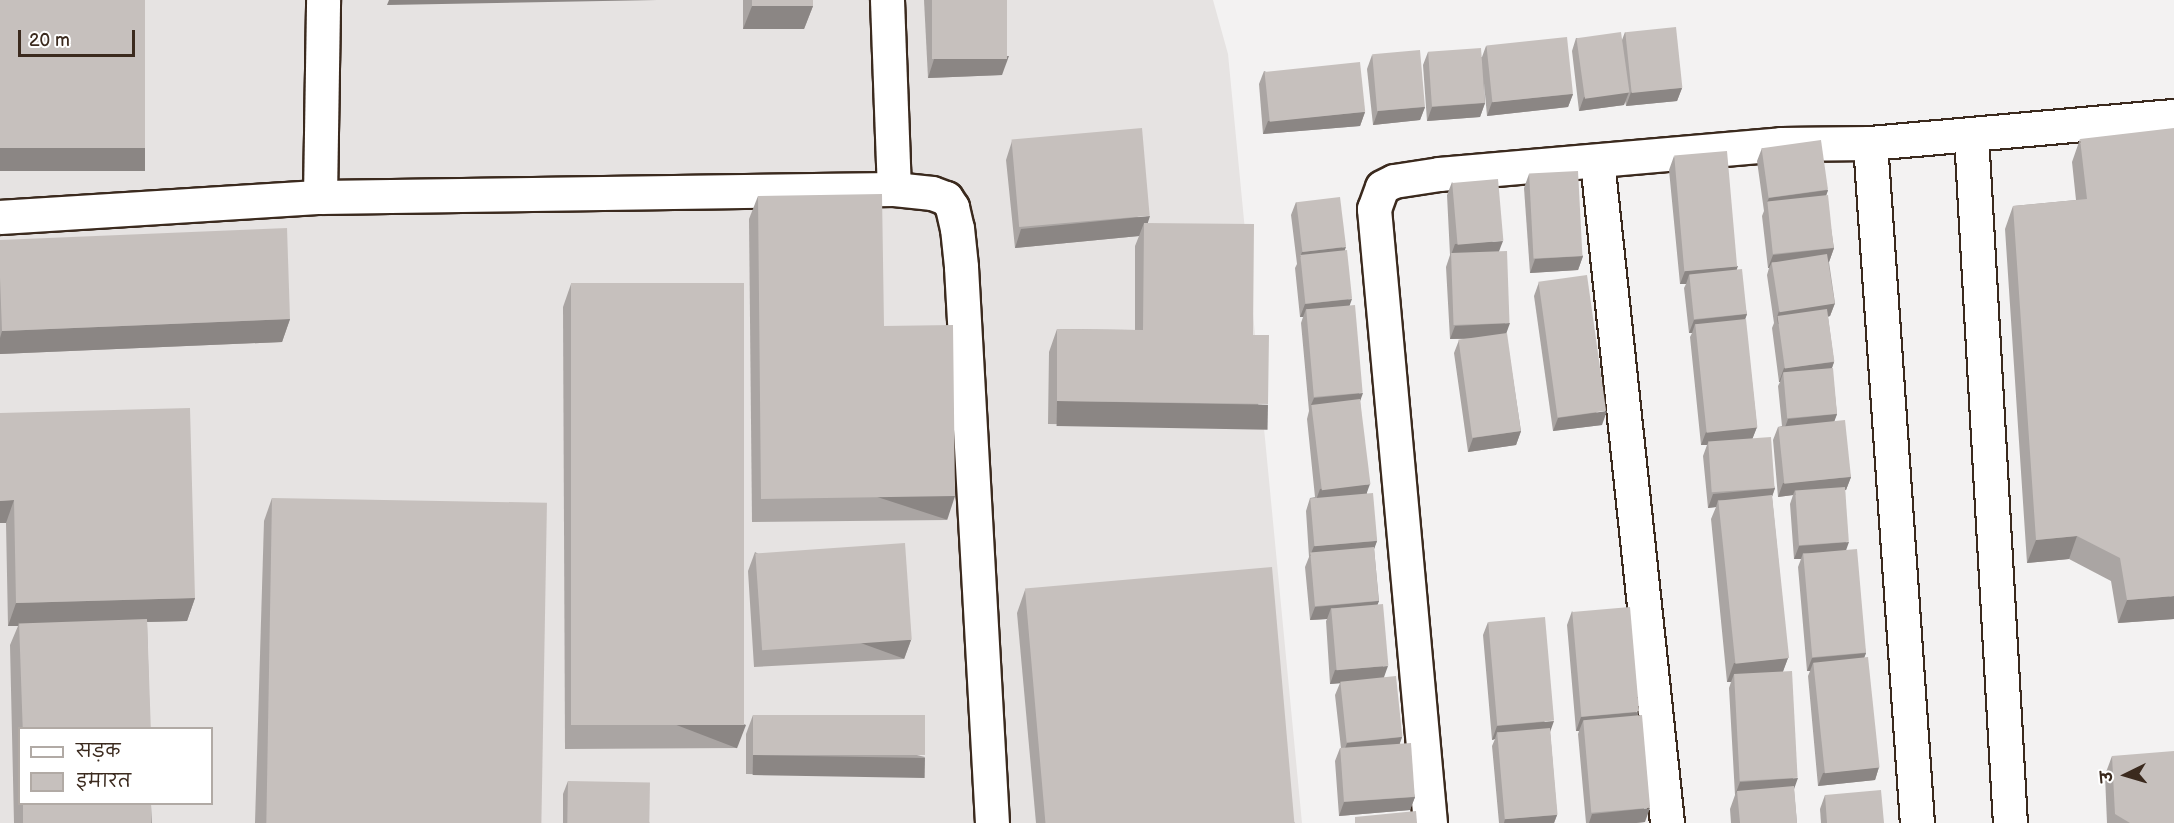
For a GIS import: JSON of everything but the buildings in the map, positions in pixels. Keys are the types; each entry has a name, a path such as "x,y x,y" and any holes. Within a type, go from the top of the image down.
{"street":[{"path":"320,197 323,0"},
{"path":"887,0 894,189"},
{"path":"1430,823 1374,209 1382,187 1394,181 1438,174 1780,144 1870,144 2174,116"},
{"path":"1971,135 2010,823"},
{"path":"1870,144 1917,823"},
{"path":"1597,161 1667,823"},
{"path":"0,217 320,197 894,189 932,193 946,198 952,207 957,228 992,823"}],"shaded area":[{"path":"0,0 1213,0 1228,54 1302,823 0,823"}]}
